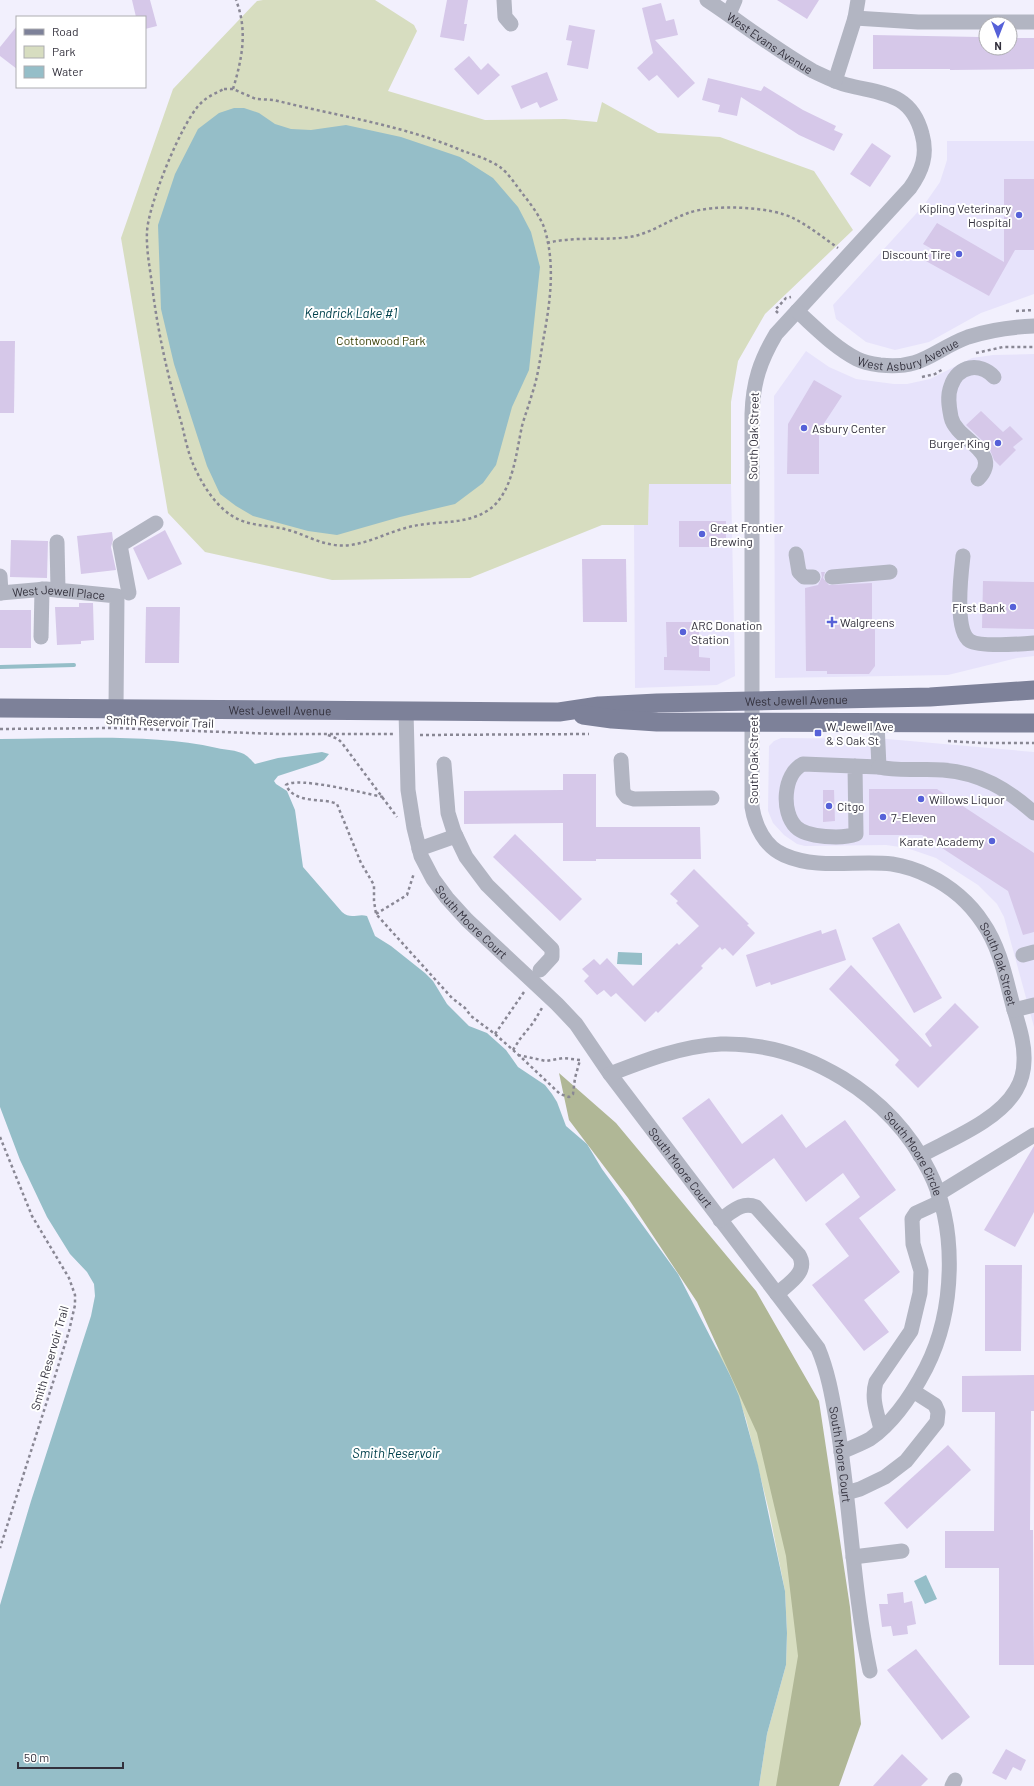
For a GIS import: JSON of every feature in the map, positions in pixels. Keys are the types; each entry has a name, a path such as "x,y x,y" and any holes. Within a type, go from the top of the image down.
{"main road":[{"path":"952,695 992,685 1034,679"},
{"name":"West Jewell Avenue","path":"0,708 560,712 623,704 753,700 868,699 1034,690"},
{"name":"West Jewell Avenue","path":"560,712 595,718 630,721 1034,723"}],"street":[{"path":"504,0 505,17 511,24"},
{"name":"West Evans Avenue","path":"707,0 787,55 835,81 885,93 903,103 916,116 924,141 924,152"},
{"path":"729,14 735,0"},
{"path":"835,81 858,0"},
{"path":"854,18 918,22 1034,22"},
{"name":"South Oak Street","path":"920,1156 1000,1110 1017,1088 1024,1062 1021,1035 997,949 984,924 966,902 930,876 904,866 890,864 822,864 807,862 782,855 764,839 754,817 752,807 752,397 758,370 765,352 776,334 910,188 919,175 923,163 924,152"},
{"name":"West Asbury Avenue","path":"797,312 829,340 858,359 887,366 903,366 920,362 966,338 984,332 1000,328 1034,326"},
{"path":"978,479 984,473 986,460 983,454 956,428 951,419 949,398 951,386 956,377 965,369 976,367 987,370 994,377"},
{"path":"116,708 123,595 120,545 156,523"},
{"path":"57,542 58,590"},
{"path":"796,554 799,572 804,577 813,577"},
{"path":"963,556 961,574 961,625 964,635 970,641 979,644 1034,643"},
{"path":"832,577 890,572"},
{"path":"0,576 1,593"},
{"path":"41,637 42,589"},
{"name":"West Jewell Place","path":"1,593 42,589 123,595"},
{"name":"South Moore Court","path":"406,711 408,790 414,828 420,852 433,879 456,908 537,976 552,999 576,1024 610,1074 813,1341 823,1361 829,1381 841,1452 853,1557 870,1671"},
{"path":"877,723 878,767"},
{"path":"621,760 623,792 627,797 634,799 712,798"},
{"path":"444,764 448,812 456,836 466,857 480,878 552,949 552,957 537,976"},
{"path":"855,766 856,834 848,837 817,835 808,834 797,828 792,822 787,807 786,792 793,771 803,764 855,766 878,767 892,770 943,770 962,772 990,782 1008,792 1034,813"},
{"path":"420,852 456,836"},
{"path":"1014,1010 1034,1005"},
{"name":"South Moore Circle","path":"610,1074 659,1056 701,1046 741,1045 779,1051 816,1064 844,1080 864,1094 889,1115 920,1156 929,1171 945,1220 948,1250 946,1308 935,1347 913,1390 881,1429 871,1438 841,1452"},
{"path":"881,1429 873,1398 876,1382 911,1331 920,1293 921,1271 913,1244 912,1219 916,1213 1034,1135"},
{"path":"720,1220 742,1205 749,1204 756,1207 799,1255 803,1262 802,1270 777,1294"},
{"path":"846,1493 860,1489 885,1477 906,1461 937,1422 938,1412 934,1405 913,1390"},
{"path":"853,1557 902,1551"}],"path":[{"path":"233,89 239,68 244,29 242,13 236,0"},
{"path":"224,89 233,89 256,99 274,100 405,130 439,140 501,168 533,207 543,226 547,243 550,272 550,299 537,380 523,421 510,478 504,495 492,508 472,519 451,523 434,522 409,527 365,542 348,545 334,545 313,540 295,532 274,527 260,527 239,520 223,509 204,486 192,462 170,385 158,328 148,255 147,231 158,187 188,121 199,104 212,94 224,89"},
{"path":"547,243 562,239 628,237 646,234 677,217 692,212 721,207 777,213 794,218 839,249"},
{"path":"1013,312 1034,310"},
{"name":"Smith Reservoir Trail","path":"0,729 113,728 326,734 392,734"},
{"path":"326,734 338,739 342,743 383,797 317,784 292,782 286,785 292,792 308,800 333,802 337,804 362,863 374,885 376,914 452,998 465,1008 471,1016 495,1034 553,1089 564,1097 569,1097 573,1094 575,1078 580,1060"},
{"path":"430,735 594,734"},
{"path":"376,914 407,895 420,852"},
{"path":"495,1034 537,976"},
{"path":"513,1050 520,1039 534,1023 541,1009 552,999"},
{"path":"518,1055 546,1061 563,1058 580,1060 599,1058"},
{"name":"Smith Reservoir Trail","path":"0,1137 32,1216 69,1278 75,1295 75,1305 69,1331 0,1548"}],"shaded area":[{"path":"947,141 1034,141 1034,294 981,313 929,342 895,350 866,342 836,319 833,305 924,205 940,182 947,160"},
{"name":"Asbury Center","path":"806,351 829,367 856,379 894,384 907,384 930,379 972,358 993,355 1034,354 1034,656 1017,658 948,675 775,678 774,396"},
{"path":"649,484 731,484 735,676 717,685 635,688 634,525 648,525"},
{"path":"781,738 887,739 1034,752 1034,1027 1004,917 997,904 978,885 936,858 907,848 886,845 805,846 797,844 784,835 773,823 768,811 769,746 774,741"}],"green space":[{"name":"Cottonwood Park","path":"375,0 414,25 417,31 388,91 485,120 565,119 597,122 602,102 658,133 720,137 814,171 853,230 765,314 738,361 731,402 731,484 649,484 648,525 602,525 470,578 332,580 205,552 168,513 121,238 173,89 257,1"},
{"path":"559,1073 616,1123 756,1291 819,1401 850,1607 861,1724 839,1786 776,1786 798,1656 786,1556 757,1433 697,1302 628,1198 569,1120"},
{"path":"714,1346 747,1383 804,1623 779,1786 759,1786 767,1734 786,1665 787,1633 785,1591 769,1511 746,1419 730,1375"}],"water":[{"name":"Kendrick Lake #1","path":"234,108 244,108 259,113 275,124 291,129 311,130 346,125 401,137 460,157 493,178 518,207 531,232 540,267 529,370 512,407 496,465 483,483 455,504 400,517 337,535 308,531 253,516 220,494 207,466 174,364 161,309 158,225 175,174 198,129 219,113"},
{"name":"Smith Reservoir","path":"109,738 164,740 191,743 238,752 246,755 255,764 278,758 322,752 329,754 324,760 318,763 278,776 274,781 287,791 295,810 303,867 342,912 348,916 367,916 375,936 391,946 425,973 433,981 447,1004 469,1026 487,1033 506,1050 518,1067 545,1085 557,1102 566,1126 587,1144 602,1169 678,1274 730,1375 739,1396 758,1465 785,1591 787,1633 786,1665 767,1734 759,1786 0,1786 0,1605 31,1501 91,1316 95,1296 94,1284 87,1272 70,1254 47,1217 20,1160 0,1107 0,739"},
{"path":"618,952 642,953 642,965 617,964"},
{"path":"926,1575 937,1599 925,1604 914,1581"}],"building":[{"path":"132,0 150,0 157,26 146,29 146,16 136,16"},
{"path":"447,0 468,0 464,24 467,24 464,41 440,37"},
{"path":"777,0 819,0 807,19"},
{"path":"661,3 666,21 674,19 678,35 655,40 695,83 678,98 657,75 649,81 637,68 653,53 642,8"},
{"path":"569,25 595,30 588,69 567,65 572,41 566,40"},
{"path":"16,27 16,68 0,56 0,47"},
{"path":"873,35 978,37 978,56 1018,56 1018,38 1034,38 1034,69 873,69"},
{"path":"469,56 481,70 488,63 500,75 478,95 454,69"},
{"path":"547,72 558,100 540,108 537,102 521,109 511,86"},
{"path":"708,78 761,91 764,86 803,110 836,126 834,130 843,134 834,151 799,135 741,97 737,116 718,112 720,105 702,100"},
{"path":"872,143 891,156 870,187 850,174"},
{"path":"1004,179 1034,179 1034,250 1015,250 989,296 924,260 932,249 923,244 937,223 1004,262"},
{"path":"0,341 15,341 14,413 0,413"},
{"name":"Asbury Center","path":"814,380 842,396 819,431 819,474 787,474 788,424"},
{"name":"Burger King","path":"981,411 1003,432 1010,426 1023,439 1013,447 1016,450 1000,466 994,460 989,447 966,425"},
{"name":"Great Frontier Brewing","path":"679,521 726,521 726,547 679,547"},
{"path":"165,530 182,564 148,580 133,548"},
{"path":"112,532 113,540 111,547 116,570 81,574 77,536"},
{"path":"11,540 48,541 47,578 10,577"},
{"path":"582,559 626,559 627,622 583,622"},
{"name":"Walgreens","path":"821,572 825,572 823,578 829,585 872,583 872,625 875,625 875,666 869,674 827,674 827,671 806,671 805,588 818,585 822,577"},
{"path":"983,581 1034,582 1034,629 982,628"},
{"path":"79,603 93,603 94,640 81,641 81,644 57,645 55,607 79,607"},
{"path":"146,607 180,607 179,663 145,663"},
{"path":"0,610 31,610 31,648 0,648"},
{"path":"666,622 699,622 699,657 710,658 710,671 664,670 664,657 667,657"},
{"path":"563,774 596,774 596,827 700,827 701,859 596,859 596,861 563,861 563,823 464,824 464,791 563,790"},
{"path":"869,789 937,789 1034,853 1034,932 1023,935 1008,891 922,835 869,835"},
{"path":"823,790 834,790 835,821 823,822"},
{"path":"515,834 582,899 560,921 493,857"},
{"path":"694,869 749,924 747,925 755,933 733,956 725,948 722,950 720,947 701,966 703,968 658,1013 656,1011 645,1022 616,993 611,997 604,990 597,995 584,981 589,976 582,969 594,959 600,965 607,958 633,986 677,943 679,945 699,926 676,903 678,901 670,894"},
{"path":"899,923 942,998 914,1013 872,938"},
{"path":"836,929 846,960 771,985 770,982 756,987 746,955 821,930 822,934"},
{"path":"851,965 930,1047 932,1046 925,1034 955,1003 979,1027 918,1088 895,1065 899,1060 829,989"},
{"path":"709,1098 742,1144 782,1114 806,1148 845,1120 896,1190 859,1218 900,1272 864,1300 889,1332 864,1351 812,1285 849,1256 825,1224 860,1197 843,1173 806,1202 774,1158 733,1189 682,1118"},
{"path":"1034,1146 1034,1212 1015,1247 984,1230"},
{"path":"985,1265 1022,1265 1021,1351 985,1351"},
{"path":"1034,1375 1034,1411 1031,1411 1030,1530 1033,1530 1034,1665 999,1665 999,1568 945,1568 945,1531 994,1531 995,1412 962,1412 962,1376"},
{"path":"948,1445 971,1470 907,1529 884,1503"},
{"path":"903,1592 904,1603 912,1601 916,1624 907,1626 908,1634 893,1636 891,1626 882,1627 879,1604 888,1604 887,1594"},
{"path":"916,1649 970,1717 942,1740 887,1670"},
{"path":"1006,1749 1026,1760 1021,1771 1013,1767 1006,1780 992,1773"},
{"path":"902,1754 928,1779 921,1786 873,1786"}],"waterway":[{"path":"0,667 74,665"}],"place":[{"name":"Kipling Veterinary Hospital","path":"1019,215"},
{"name":"Discount Tire","path":"959,254"},
{"name":"Asbury Center","path":"804,428"},
{"name":"Burger King","path":"998,443"},
{"name":"Great Frontier Brewing","path":"702,534"},
{"name":"First Bank","path":"1013,607"},
{"name":"Walgreens","path":"832,622"},
{"name":"ARC Donation Station","path":"683,632"},
{"name":"W Jewell Ave & S Oak St","path":"818,733"},
{"name":"Willows Liquor","path":"921,799"},
{"name":"Citgo","path":"829,806"},
{"name":"7-Eleven","path":"883,817"},
{"name":"Karate Academy","path":"992,841"}]}
